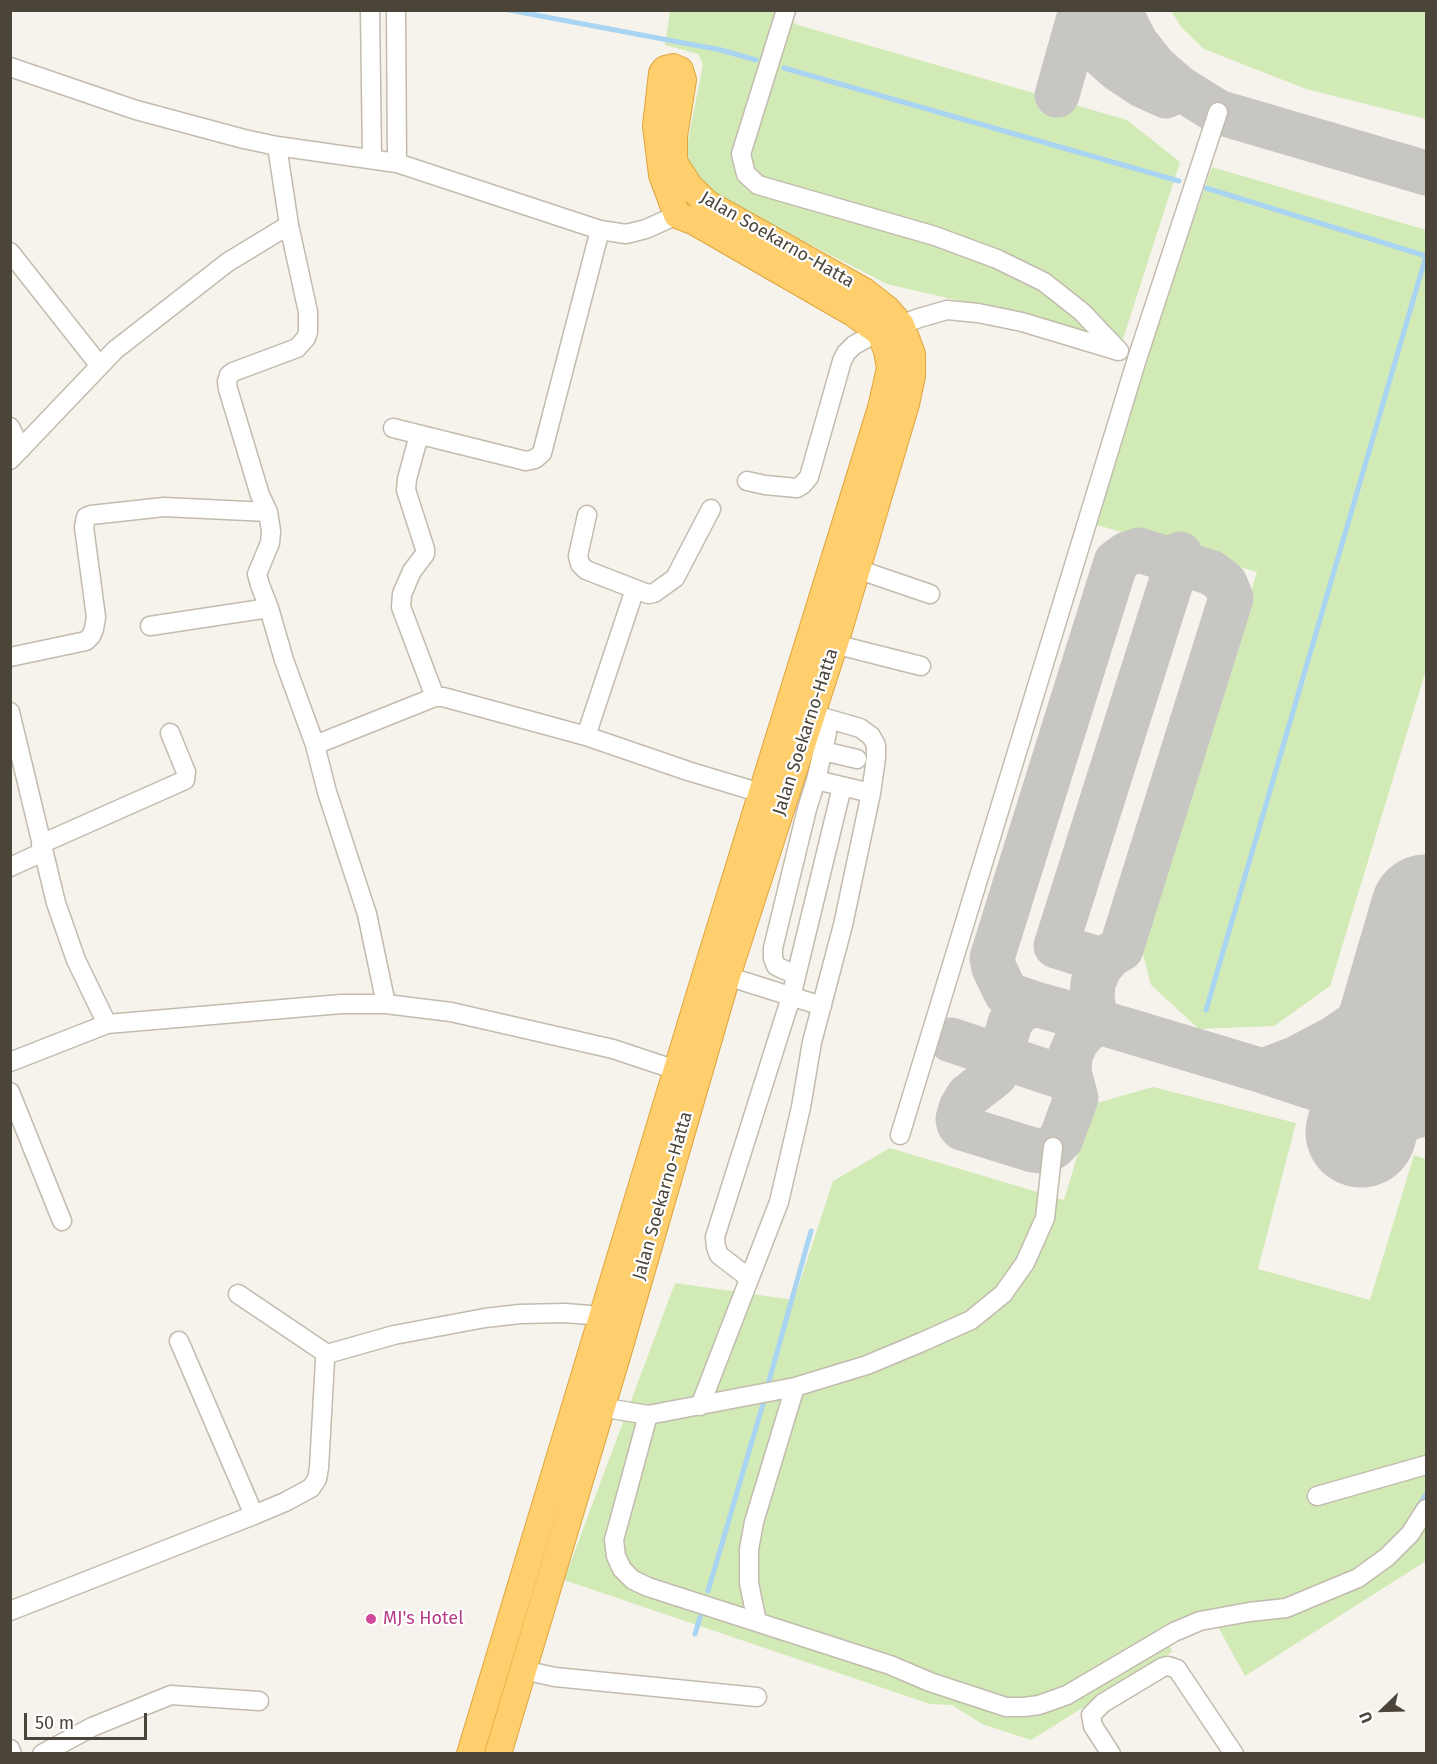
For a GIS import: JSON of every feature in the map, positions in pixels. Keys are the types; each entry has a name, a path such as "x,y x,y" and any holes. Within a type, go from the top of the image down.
{"highway":[{"name":"Jalan Soekarno-Hatta","path":"717,973 812,726 906,404 912,376 912,354 890,329 853,313 753,242 690,187 674,162 674,136 682,80 680,70 665,69 662,73 656,126 662,175 677,215 753,242"},
{"name":"Jalan Soekarno-Hatta","path":"470,1754 602,1317 687,1073 717,973 761,793 812,726 810,636 881,408 890,368 887,351 890,329"},
{"name":"Jalan Soekarno-Hatta","path":"498,1754 617,1356 687,1073"}],"street":[{"path":"370,10 372,159"},
{"path":"396,10 397,163"},
{"path":"786,10 741,154 746,174 758,185 935,236 997,258 1044,282 1082,312 1119,351"},
{"path":"10,67 136,110 277,146 397,163 600,230 626,234 646,230 677,215"},
{"path":"900,1135 1137,359 1218,112"},
{"path":"277,146 289,225 308,312 308,333 297,348 233,372 229,375 227,382 257,485 268,512 271,531 270,543 257,574 284,660 315,745 327,792 367,914 386,1004"},
{"path":"16,454 115,350 228,262 289,225"},
{"path":"393,428 526,461 535,459 542,453 600,230"},
{"path":"10,252 100,366"},
{"path":"747,481 797,488 802,485 809,477 842,361 854,345 927,315 947,310 960,310 1022,322 1119,351 1137,359"},
{"path":"10,427 16,454"},
{"path":"419,435 406,490 425,554 412,571 402,594 402,607 435,697"},
{"path":"10,657 86,640 91,636 96,617 84,527 86,518 90,515 164,507 268,512"},
{"path":"587,515 578,556 580,564 586,570 648,594 654,593 675,578 711,508"},
{"path":"857,569 930,594"},
{"path":"586,736 634,589"},
{"path":"150,626 269,608"},
{"path":"810,636 921,666"},
{"path":"315,745 435,697 449,697 586,736 761,793"},
{"path":"10,712 56,903 76,960 107,1024"},
{"path":"812,726 857,759"},
{"path":"796,975 776,966 773,948 816,780 812,726"},
{"path":"700,1406 780,1202 801,1107 812,1042 843,925 871,793 876,745 871,736 860,728 812,726"},
{"path":"10,867 42,848 185,780 186,772 170,733"},
{"path":"816,780 871,793"},
{"path":"749,1278 719,1255 716,1237 791,997 842,787"},
{"path":"717,973 822,1006"},
{"path":"10,1062 107,1024 341,1004 386,1004 451,1012 613,1049 687,1073"},
{"path":"10,1092 62,1221"},
{"path":"612,1409 648,1415 795,1387 867,1365 971,1320 1003,1294 1025,1263 1045,1218 1053,1147"},
{"path":"238,1294 327,1354 394,1335 485,1318 520,1314 565,1313 602,1317"},
{"path":"179,1341 254,1515"},
{"path":"10,1611 254,1515 311,1488 317,1479 319,1468 327,1354"},
{"path":"757,1622 749,1583 749,1549 754,1522 795,1387"},
{"path":"648,1415 614,1540 616,1556 622,1569 633,1580 648,1587 890,1665 930,1682 1006,1707 1040,1705 1067,1695 1165,1637 1200,1621 1286,1608 1358,1578 1387,1557 1410,1534 1426,1509"},
{"path":"1317,1496 1426,1465"},
{"path":"1111,1754 1093,1726 1091,1715 1103,1703 1168,1666 1177,1669 1234,1754"},
{"path":"523,1670 555,1677 757,1697"},
{"path":"42,1754 92,1727 171,1695 259,1701"}],"green space":[{"path":"670,11 775,11 798,25 1127,120 1180,162 1123,339 887,284 731,204 715,193 700,179 685,156 703,64 698,54 665,45"},
{"path":"1171,11 1426,11 1426,119 1306,89 1204,49 1182,28"},
{"path":"1212,167 1426,230 1426,670 1330,986 1274,1026 1199,1029 1151,985 1141,947 1257,572 1087,522"},
{"path":"1153,1087 1296,1123 1258,1269 1370,1300 1414,1155 1426,1159 1426,1561 1245,1676 1216,1623 1191,1631 1170,1645 1172,1652 1031,1740 982,1724 952,1705 930,1704 564,1580 675,1283 794,1300 833,1181 890,1148 1064,1200 1093,1104"}],"waterway":[{"path":"509,10 721,50 756,60"},
{"path":"784,68 1179,181"},
{"path":"1206,188 1426,256"},
{"path":"1206,1010 1426,256"},
{"path":"767,1388 811,1231"},
{"path":"708,1591 765,1397"},
{"path":"1419,1505 1426,1494"},
{"path":"695,1634 700,1617"}],"taxiway":[{"path":"1057,95 1081,10"},
{"path":"1119,10 1136,43 1155,67 1178,87 1218,112 1426,173"},
{"path":"1079,18 1099,52 1118,69 1142,85 1166,96"},
{"path":"1039,1005 1025,1007 1017,1013 1010,1023 995,1075 968,1096 958,1119 962,1128 1043,1151 1053,1147 1061,1139 1076,1098 1069,1072 1070,1056 1076,1042 1086,1030 1099,1022 1094,1012 1093,983 1100,967 1110,955 1121,949 1231,598 1225,583 1212,573 1139,550 1127,554 1116,562 992,958 994,968 1006,993 1012,996 1039,1005 1099,1022 1263,1071 1321,1090 1367,1111"},
{"path":"1105,961 1056,946 1180,554"},
{"path":"1414,954 1405,994 1397,1009 1386,1017 1367,1025 1349,1043 1344,1061 1345,1076 1351,1090 1367,1111 1390,1118 1405,1119 1419,1115 1426,1110"},
{"path":"1263,1071 1297,1058 1333,1039 1368,1015"},
{"path":"951,1040 1071,1080"}],"runway":[{"path":"1361,1132 1426,910"}],"place":[{"name":"MJ's Hotel","path":"371,1619"}]}
